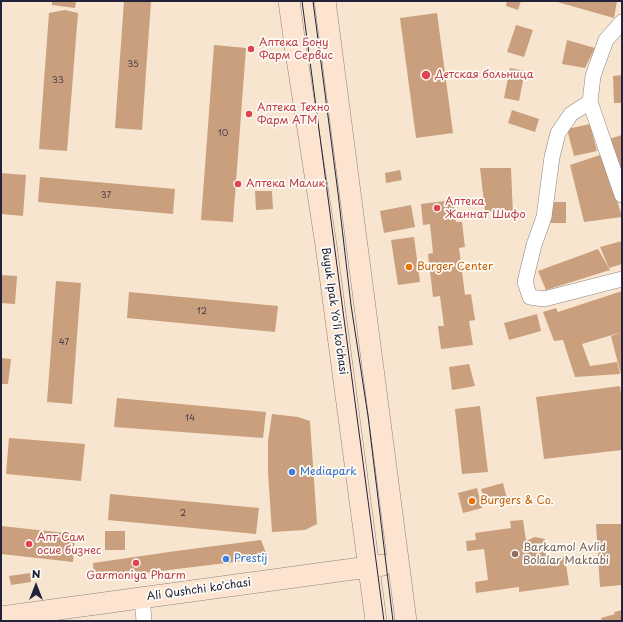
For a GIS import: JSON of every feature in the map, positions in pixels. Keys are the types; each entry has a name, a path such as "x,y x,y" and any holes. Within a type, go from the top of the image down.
{"main road":[{"name":"Buyuk Ipak Yo'li ko'chasi","path":"289,1 326,246 376,621"},
{"path":"326,1 397,563 406,621"},
{"name":"Ali Qushchi ko'chasi","path":"1,617 397,563"}],"street":[{"path":"622,22 606,40 593,76 590,102 622,196"},
{"path":"590,102 570,114 558,133 552,158 544,217 534,245 525,282 530,297 544,299 622,279"},
{"path":"142,598 144,621"}],"building":[{"path":"52,1 76,1 75,8 52,5"},
{"path":"124,1 151,1 142,130 115,128"},
{"path":"507,1 521,1 518,10 506,6"},
{"path":"554,1 617,1 614,18"},
{"path":"65,10 78,13 67,151 39,149 49,13"},
{"name":"Детская больница","path":"437,13 453,133 416,138 400,18"},
{"path":"516,25 533,30 524,57 507,52"},
{"path":"567,40 595,48 585,68 562,64"},
{"path":"214,45 246,48 233,222 201,220"},
{"path":"510,68 525,71 519,101 504,98"},
{"path":"622,75 622,103 614,103 613,76"},
{"path":"512,110 539,119 535,132 508,123"},
{"path":"590,124 597,151 574,156 567,129"},
{"path":"622,135 622,179 609,139"},
{"path":"603,154 622,217 584,222 570,165"},
{"path":"480,168 511,168 513,216 485,211"},
{"path":"400,170 402,180 386,183 385,173"},
{"path":"1,173 26,175 23,216 1,214"},
{"path":"40,177 175,189 173,214 38,202"},
{"path":"255,191 272,191 273,209 256,210"},
{"path":"453,200 456,222 462,222 465,247 459,248 465,295 471,294 475,320 469,321 473,345 441,349 438,326 444,326 440,296 433,297 428,254 433,253 430,224 423,225 421,204"},
{"path":"550,202 566,202 566,223 550,223"},
{"path":"411,205 415,227 384,233 380,211"},
{"path":"414,237 420,282 398,285 391,240"},
{"path":"622,241 622,264 609,268 600,247"},
{"path":"598,249 610,270 546,290 538,271"},
{"path":"1,275 17,276 15,304 1,303"},
{"path":"56,281 81,283 72,404 47,402"},
{"path":"622,291 622,332 582,344 590,366 617,362 620,374 575,377 563,340 554,341 543,312 556,308 558,312"},
{"path":"129,292 278,306 275,332 127,318"},
{"path":"537,314 541,331 509,340 504,323"},
{"path":"622,332 622,375 621,375 611,336"},
{"path":"1,358 11,359 8,384 1,384"},
{"path":"469,364 475,386 452,390 449,367"},
{"path":"620,386 622,401 622,450 544,459 536,397"},
{"path":"117,398 266,412 263,438 114,427"},
{"path":"480,406 488,472 462,474 455,409"},
{"path":"272,414 298,417 310,421 317,524 305,530 272,532 268,473 268,441"},
{"path":"9,438 85,444 81,481 6,474"},
{"path":"503,483 507,499 486,505 481,489"},
{"path":"477,488 482,508 463,513 458,493"},
{"path":"110,494 259,508 256,534 108,520"},
{"name":"Barkamol Avlid Bolalar Maktabi","path":"523,520 526,541 535,537 545,539 546,559 565,557 569,585 519,592 519,587 476,593 475,582 488,580 484,549 467,551 466,541 476,540 475,533 511,528 510,521"},
{"path":"596,524 622,524 622,585 600,587"},
{"path":"1,526 75,534 73,562 1,554"},
{"path":"105,531 125,531 125,550 105,550"},
{"path":"261,540 268,558 94,579 93,563"},
{"path":"30,573 31,582 11,585 9,576"},
{"path":"622,610 622,621 602,621 601,618 615,614 614,612"}],"tram line":[{"path":"302,1 384,621"},
{"path":"313,1 351,305 368,416 393,621"}],"place":[{"name":"Аптека Бону Фарм Сервис","path":"251,49"},
{"name":"Детская больница","path":"426,75"},
{"name":"Аптека Техно Фарм АТМ","path":"249,114"},
{"name":"Аптека Малик","path":"238,184"},
{"name":"Аптека Жаннат Шифо","path":"437,208"},
{"name":"Burger Center","path":"409,267"},
{"name":"Mediapark","path":"292,472"},
{"name":"Burgers & Co.","path":"472,501"},
{"name":"Апт Сам осие бизнес","path":"29,544"},
{"name":"Barkamol Avlid Bolalar Maktabi","path":"515,554"},
{"name":"Prestij","path":"226,559"},
{"name":"Garmoniya Pharm","path":"136,563"}]}
